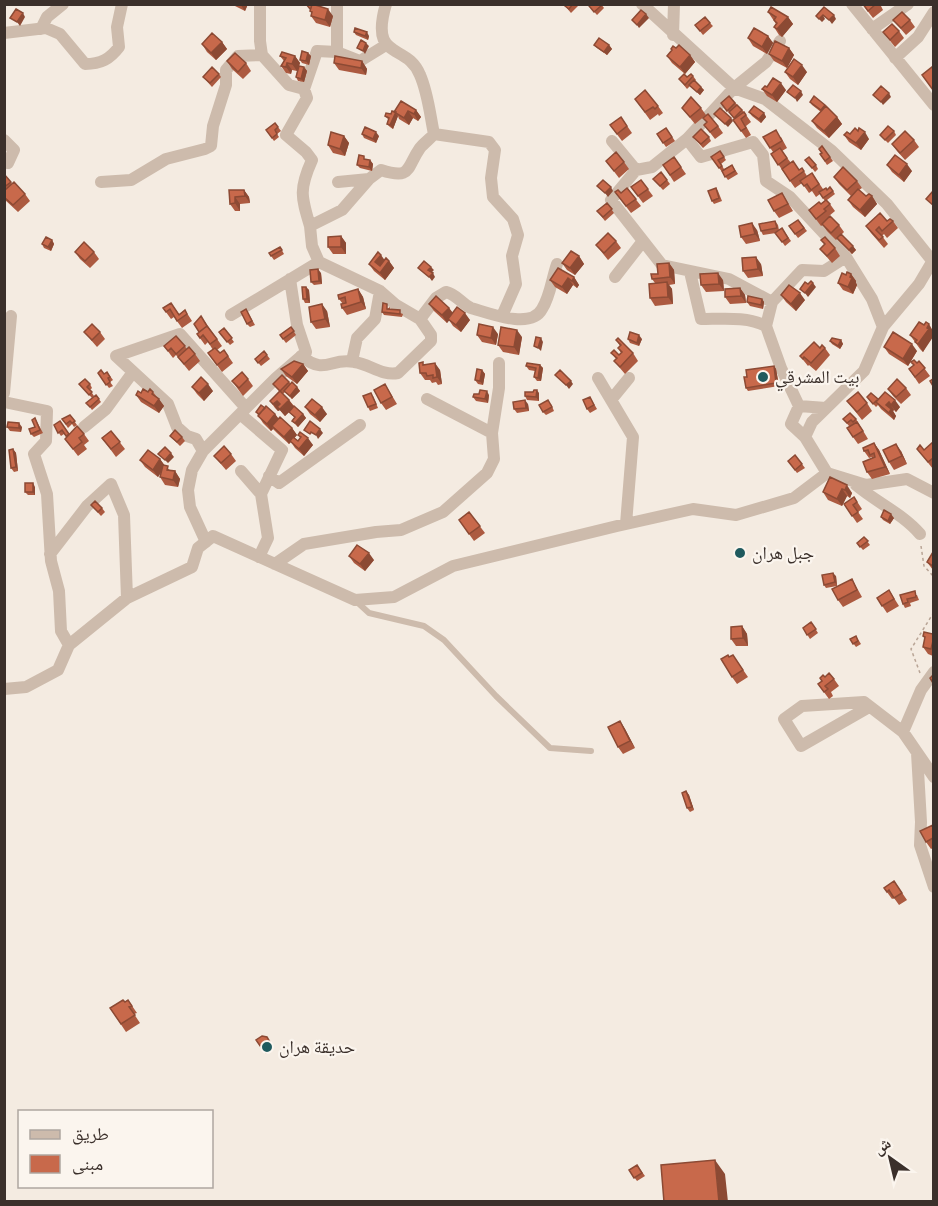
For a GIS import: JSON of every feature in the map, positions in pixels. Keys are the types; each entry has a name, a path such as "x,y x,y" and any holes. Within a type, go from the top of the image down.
{"street":[{"path":"41,29 47,17 63,4"},
{"path":"4,33 46,28 60,34 85,64 97,64 111,57 119,46 117,27 122,4"},
{"path":"260,4 262,55 289,85 304,89"},
{"path":"337,4 337,52"},
{"path":"386,4 381,26 386,45 410,61 420,74 434,134"},
{"path":"642,4 673,35 701,56 734,88 765,99 832,151 887,204 933,262 919,284 883,327 864,371 812,422 805,437"},
{"path":"673,35 674,4"},
{"path":"852,4 933,105"},
{"path":"872,29 908,4"},
{"path":"895,58 918,37 933,11 931,4"},
{"path":"772,302 729,279 662,265 611,200 636,170 652,167 687,139 734,88 766,62 780,41"},
{"path":"301,356 312,365 352,361 379,372 398,373 431,341 431,335 420,319 396,305 380,291 319,262 312,246 310,226 303,203 302,187 312,160 286,135 307,98 304,89 317,51 337,52 360,61 386,45"},
{"path":"101,182 131,180 166,159 211,146 213,126 226,85 226,70 238,56 262,55"},
{"path":"310,226 342,210 369,179 381,170 394,174 405,172 412,165 420,148 434,134"},
{"path":"434,134 489,142 495,150 491,178 493,197 513,219 518,235 512,256 516,284 502,316"},
{"path":"687,139 701,157 753,142 762,155 766,181 790,197 846,257 872,299 883,327"},
{"path":"4,140 14,150 8,163"},
{"path":"612,141 636,170"},
{"path":"338,182 369,179"},
{"path":"615,277 643,241"},
{"path":"846,257 824,271 802,270 772,302 766,326 781,368 799,406 791,424 805,437 827,473 867,486 907,479 930,487"},
{"path":"231,315 319,262"},
{"path":"420,319 436,298 446,292 471,308 520,320 528,319 539,314 543,309 557,264"},
{"path":"690,272 701,320 757,321 766,326"},
{"path":"206,542 188,498 192,470 203,451 306,352 297,325 290,279"},
{"path":"352,361 357,338 375,319 380,291"},
{"path":"4,393 11,316"},
{"path":"203,451 196,439 187,436 177,428 168,404 116,356 180,333 243,411 282,450 261,494"},
{"path":"274,564 304,544 401,530 443,512 487,472 494,459 492,433 499,388 499,363"},
{"path":"84,427 106,409 133,372"},
{"path":"598,378 633,437 626,524"},
{"path":"611,400 629,378"},
{"path":"427,399 492,433"},
{"path":"4,402 47,411 46,441 33,454 47,494 50,554 59,591 61,632 69,645"},
{"path":"799,406 826,408"},
{"path":"269,476 279,483 360,425"},
{"path":"241,471 261,494 268,538 259,557"},
{"path":"4,689 26,687 58,670 69,645 127,598 192,567 198,548 213,536 355,600 394,597 453,566 693,509 735,514 794,498 827,473"},
{"path":"850,480 873,500 910,522 920,534"},
{"path":"50,554 87,506 111,484 124,515 127,598"},
{"path":"903,732 924,685 933,672"},
{"path":"869,706 801,746 784,719 802,706 864,702 903,732 932,770"},
{"path":"917,753 920,845 933,887"}],"lane":[{"path":"355,600 369,613 424,626 444,640 496,696 550,748 591,751"}],"path":[{"path":"920,534 924,566 933,577"},
{"path":"924,685 911,649 933,612"}],"building":[{"path":"312,4 328,9 325,20 311,16"},
{"path":"590,4 601,4 602,5 594,12"},
{"path":"863,4 876,4 868,11"},
{"path":"771,7 788,17 777,29 774,27 777,23 774,20 776,17 768,12"},
{"path":"824,7 834,15 829,20 823,15 819,19 816,16"},
{"path":"16,9 23,13 17,22 10,18"},
{"path":"641,10 646,14 637,25 632,20"},
{"path":"902,12 910,20 901,28 893,20"},
{"path":"705,17 710,23 700,31 695,25"},
{"path":"892,24 899,31 890,40 883,32"},
{"path":"355,28 367,32 365,36 354,32"},
{"path":"754,28 768,36 762,47 748,38"},
{"path":"212,33 222,42 211,53 202,44"},
{"path":"599,38 609,45 604,52 594,45"},
{"path":"361,40 366,43 363,51 357,48"},
{"path":"775,41 789,48 782,61 769,54"},
{"path":"679,45 690,55 680,67 667,56 673,46 676,48"},
{"path":"302,51 308,53 306,61 300,60"},
{"path":"282,52 295,56 292,64 287,63 286,67 281,66 286,58 280,56"},
{"path":"235,53 246,63 238,72 227,61"},
{"path":"335,56 362,61 361,68 334,63"},
{"path":"794,59 802,65 793,77 785,72"},
{"path":"299,66 304,67 301,79 296,77"},
{"path":"212,67 219,74 210,83 203,77"},
{"path":"932,67 933,69 933,90 922,75"},
{"path":"684,74 687,77 691,74 693,76 685,85 679,79"},
{"path":"773,78 781,83 772,95 762,89 767,87"},
{"path":"694,80 701,87 697,92 689,85"},
{"path":"793,85 801,91 795,98 787,92"},
{"path":"881,86 889,93 881,102 873,95"},
{"path":"645,90 658,106 645,112 635,99"},
{"path":"729,96 735,103 727,111 721,103"},
{"path":"814,96 825,105 821,110 810,102"},
{"path":"691,97 701,108 690,117 682,108"},
{"path":"401,101 416,110 414,114 408,111 404,118 394,112"},
{"path":"737,105 742,110 734,118 729,112"},
{"path":"754,106 764,113 759,119 749,112"},
{"path":"826,106 837,117 824,131 812,121"},
{"path":"720,108 731,118 725,124 714,114"},
{"path":"392,111 396,112 390,125 387,124 389,118 385,116 386,113 391,114"},
{"path":"744,112 746,115 741,119 746,128 741,131 733,120"},
{"path":"708,114 718,126 710,132 704,125 707,122 703,118"},
{"path":"621,117 627,126 617,134 610,125"},
{"path":"275,123 278,127 275,130 277,134 272,138 266,130"},
{"path":"888,126 894,131 885,140 880,135"},
{"path":"365,127 376,132 373,139 362,134"},
{"path":"666,128 672,137 663,143 657,134"},
{"path":"855,128 865,132 856,143 844,135 847,132 850,134"},
{"path":"701,129 709,137 701,144 693,137"},
{"path":"776,130 782,141 770,148 763,137"},
{"path":"905,131 914,140 900,153 892,144"},
{"path":"331,132 344,136 340,149 328,145"},
{"path":"822,146 830,157 825,161 819,149"},
{"path":"780,148 787,158 778,165 771,154"},
{"path":"720,151 724,157 718,160 722,166 719,168 711,157"},
{"path":"616,152 624,162 614,171 606,161"},
{"path":"359,155 370,160 369,167 357,165"},
{"path":"895,155 907,164 899,175 887,165"},
{"path":"674,157 681,167 670,175 663,165"},
{"path":"809,157 816,165 812,168 805,160"},
{"path":"793,161 799,170 802,168 804,171 790,181 782,169"},
{"path":"732,165 735,171 725,177 722,171"},
{"path":"843,167 857,181 847,190 834,177"},
{"path":"661,172 667,180 660,186 653,179"},
{"path":"812,173 819,184 811,190 807,184 804,186 800,181"},
{"path":"4,174 11,182 4,187"},
{"path":"603,180 611,187 605,193 597,186"},
{"path":"641,180 648,189 638,196 631,187"},
{"path":"14,182 25,194 13,205 4,197 4,191"},
{"path":"830,187 833,191 823,198 819,192"},
{"path":"627,188 636,199 626,206 615,192 618,190 621,193"},
{"path":"716,188 719,198 712,201 708,191"},
{"path":"858,189 866,196 869,194 872,196 860,210 848,200"},
{"path":"229,190 244,190 245,196 235,197 235,203 230,204"},
{"path":"933,191 933,205 926,199"},
{"path":"782,193 788,204 774,211 768,200"},
{"path":"826,200 830,204 824,209 826,211 816,219 809,210 819,202 821,204"},
{"path":"607,203 612,209 603,217 597,211"},
{"path":"880,213 887,221 890,219 893,221 882,231 879,227 876,230 883,237 879,240 866,226"},
{"path":"830,216 839,225 831,233 822,224"},
{"path":"798,220 804,228 795,234 789,226"},
{"path":"775,221 777,228 761,231 759,224"},
{"path":"752,223 755,234 741,237 739,226"},
{"path":"782,228 788,238 782,242 775,233"},
{"path":"608,233 616,241 604,253 596,245"},
{"path":"841,234 853,246 849,250 837,238"},
{"path":"341,236 341,247 328,247 328,237"},
{"path":"46,237 52,240 48,247 42,244"},
{"path":"825,237 835,248 827,256 820,249 825,244 821,240"},
{"path":"84,242 94,252 85,261 75,252"},
{"path":"280,247 282,250 271,256 269,253"},
{"path":"571,251 579,256 570,268 562,263"},
{"path":"378,252 381,255 375,262 380,266 386,258 389,261 380,273 369,264"},
{"path":"756,257 758,269 743,271 742,258"},
{"path":"424,261 431,267 428,270 433,273 429,277 418,268"},
{"path":"669,263 670,277 652,279 651,274 658,274 657,264"},
{"path":"558,268 574,277 572,281 568,278 562,287 550,280"},
{"path":"318,269 319,281 311,282 310,270"},
{"path":"847,272 852,278 848,287 838,283 842,273 846,275"},
{"path":"718,273 719,284 701,285 700,274"},
{"path":"811,281 813,283 805,293 800,289 805,282 808,284"},
{"path":"667,282 668,297 650,298 649,284"},
{"path":"789,285 800,293 791,304 781,295"},
{"path":"302,287 306,287 307,299 303,299"},
{"path":"740,288 741,296 725,297 725,289"},
{"path":"358,289 361,302 342,308 341,304 346,303 345,297 339,299 338,295"},
{"path":"436,296 449,308 442,315 429,304"},
{"path":"748,296 762,299 761,305 747,302"},
{"path":"171,303 179,315 185,310 187,314 177,321 170,309 166,312 163,308"},
{"path":"383,303 387,304 387,309 400,310 400,314 382,312"},
{"path":"322,304 325,319 311,322 309,307"},
{"path":"457,307 465,313 456,325 448,319"},
{"path":"246,309 252,321 247,324 241,312"},
{"path":"201,316 207,326 199,332 194,324"},
{"path":"919,322 924,325 926,322 929,324 927,328 929,329 918,344 915,342 917,340 910,335"},
{"path":"92,324 100,332 92,340 84,332"},
{"path":"479,324 493,327 491,338 477,335"},
{"path":"207,326 217,339 210,344 203,335 200,338 197,334"},
{"path":"291,327 294,331 283,339 280,335"},
{"path":"501,327 517,330 514,347 498,345"},
{"path":"224,328 232,338 227,342 219,332"},
{"path":"630,332 639,335 637,343 628,339"},
{"path":"893,332 912,344 903,359 884,347"},
{"path":"176,336 185,346 176,354 171,348 168,351 164,346"},
{"path":"536,337 541,338 538,348 534,346"},
{"path":"618,338 633,353 620,367 614,361 617,358 611,353 614,350 619,355 622,352 618,348 621,345 616,340"},
{"path":"832,338 841,340 838,346 830,341"},
{"path":"814,342 820,348 822,345 825,348 811,363 800,356"},
{"path":"189,347 195,354 184,364 178,357"},
{"path":"215,348 220,353 224,350 228,356 217,365 208,353"},
{"path":"264,351 267,355 258,363 255,359"},
{"path":"914,360 917,363 919,361 925,368 915,377 909,369 914,365 911,362"},
{"path":"294,361 303,364 292,377 281,369"},
{"path":"423,362 423,365 435,363 437,377 433,378 433,375 427,376 426,373 420,373 419,363"},
{"path":"527,363 540,365 538,378 534,377 536,368 526,366"},
{"name":"بيت المشرقي","path":"774,366 776,383 746,388 744,377 747,377 746,370"},
{"path":"477,369 482,370 480,381 475,380"},
{"path":"101,370 104,374 107,372 110,377 108,378 110,382 106,385 98,373"},
{"path":"560,370 571,381 566,385 555,375"},
{"path":"242,372 248,379 239,388 232,381"},
{"path":"282,375 289,382 280,391 273,384"},
{"path":"201,377 208,384 199,393 192,387"},
{"path":"85,379 90,384 87,387 92,392 89,395 79,384"},
{"path":"897,379 906,388 896,397 888,389"},
{"path":"292,382 297,387 290,396 284,391"},
{"path":"385,384 392,397 381,403 374,390"},
{"path":"143,389 148,392 150,389 152,394 159,399 154,406 136,395"},
{"path":"480,390 487,391 485,399 473,397 474,394 479,394"},
{"path":"537,390 536,397 525,396 525,392"},
{"path":"280,391 289,400 280,409 277,407 280,404 277,401 273,404 270,401"},
{"path":"858,392 867,403 857,412 847,401"},
{"path":"885,392 895,400 891,405 889,402 886,405 891,409 889,413 876,402"},
{"path":"371,393 376,404 368,407 363,396"},
{"path":"871,393 878,399 873,404 867,397"},
{"path":"96,395 99,399 90,407 86,403"},
{"path":"590,397 594,405 587,409 583,400"},
{"path":"312,399 322,407 315,415 305,407"},
{"path":"525,400 526,408 514,409 513,402"},
{"path":"548,400 552,407 543,412 539,405"},
{"path":"261,405 265,408 259,414 256,412"},
{"path":"266,406 275,414 267,424 258,416"},
{"path":"294,406 303,414 295,423 292,421 295,417 289,412"},
{"path":"850,413 856,419 847,423 843,419"},
{"path":"70,415 75,421 66,424 62,419"},
{"path":"280,417 292,428 284,437 272,426"},
{"path":"35,418 40,430 31,434 29,429 35,427 32,420"},
{"path":"60,421 69,434 66,436 62,430 58,433 54,425"},
{"path":"310,421 320,429 316,435 304,430"},
{"path":"8,422 19,423 19,428 7,427"},
{"path":"857,422 863,431 853,437 847,428"},
{"path":"77,426 84,434 79,438 82,442 73,449 65,439"},
{"path":"175,430 182,437 177,442 170,436"},
{"path":"111,431 120,442 111,449 102,438"},
{"path":"300,432 308,438 299,449 290,441 293,437 298,441 301,437 298,435"},
{"path":"933,442 933,458 928,462 917,449 920,445 924,450"},
{"path":"874,443 885,467 867,472 863,462 875,457 874,453 870,455 868,450 864,451 863,448"},
{"path":"896,444 902,456 889,462 883,450"},
{"path":"224,446 231,454 221,463 214,456"},
{"path":"165,447 171,453 165,460 158,454"},
{"path":"13,449 16,467 11,468 9,450"},
{"path":"148,450 160,459 153,470 140,460"},
{"path":"795,455 802,464 795,470 788,461"},
{"path":"163,465 168,466 167,470 175,471 173,480 160,477"},
{"path":"830,477 847,485 837,499 823,492"},
{"path":"25,483 33,483 33,492 25,492"},
{"path":"854,497 857,502 853,505 858,512 852,516 844,504"},
{"path":"95,501 102,508 98,512 91,505"},
{"path":"884,510 891,514 888,521 881,517"},
{"path":"469,512 480,526 469,534 459,520"},
{"path":"864,537 868,541 860,547 857,543"},
{"path":"357,545 369,553 360,564 349,556"},
{"path":"933,552 933,566 927,562"},
{"path":"833,573 835,582 824,585 822,575"},
{"path":"852,579 857,590 838,600 832,589"},
{"path":"889,590 894,599 882,606 877,598"},
{"path":"915,591 916,597 907,599 908,602 903,604 900,595"},
{"path":"811,622 816,629 807,635 803,628"},
{"path":"742,626 743,638 731,639 731,627"},
{"path":"924,632 933,634 931,649 923,647"},
{"path":"856,636 858,641 853,644 850,639"},
{"path":"728,655 729,657 733,655 743,670 732,677 721,659"},
{"path":"829,673 834,679 825,686 828,689 824,692 818,684 822,681 820,678 823,675 825,677"},
{"path":"620,721 630,741 618,747 608,727"},
{"path":"686,791 692,807 687,808 682,793"},
{"path":"933,825 933,838 926,842 920,831"},
{"path":"894,881 902,893 894,898 889,890 887,892 884,888"},
{"path":"123,1000 125,1002 128,1000 132,1006 129,1007 135,1015 121,1024 110,1008"},
{"path":"262,1036 267,1037 270,1042 263,1050 256,1040"},
{"path":"715,1160 719,1202 664,1202 661,1165"},
{"path":"637,1165 642,1173 634,1178 629,1170"}],"place":[{"name":"بيت المشرقي","path":"763,377"},
{"name":"جبل هران","path":"740,553"},
{"name":"حديقة هران","path":"267,1047"}]}
